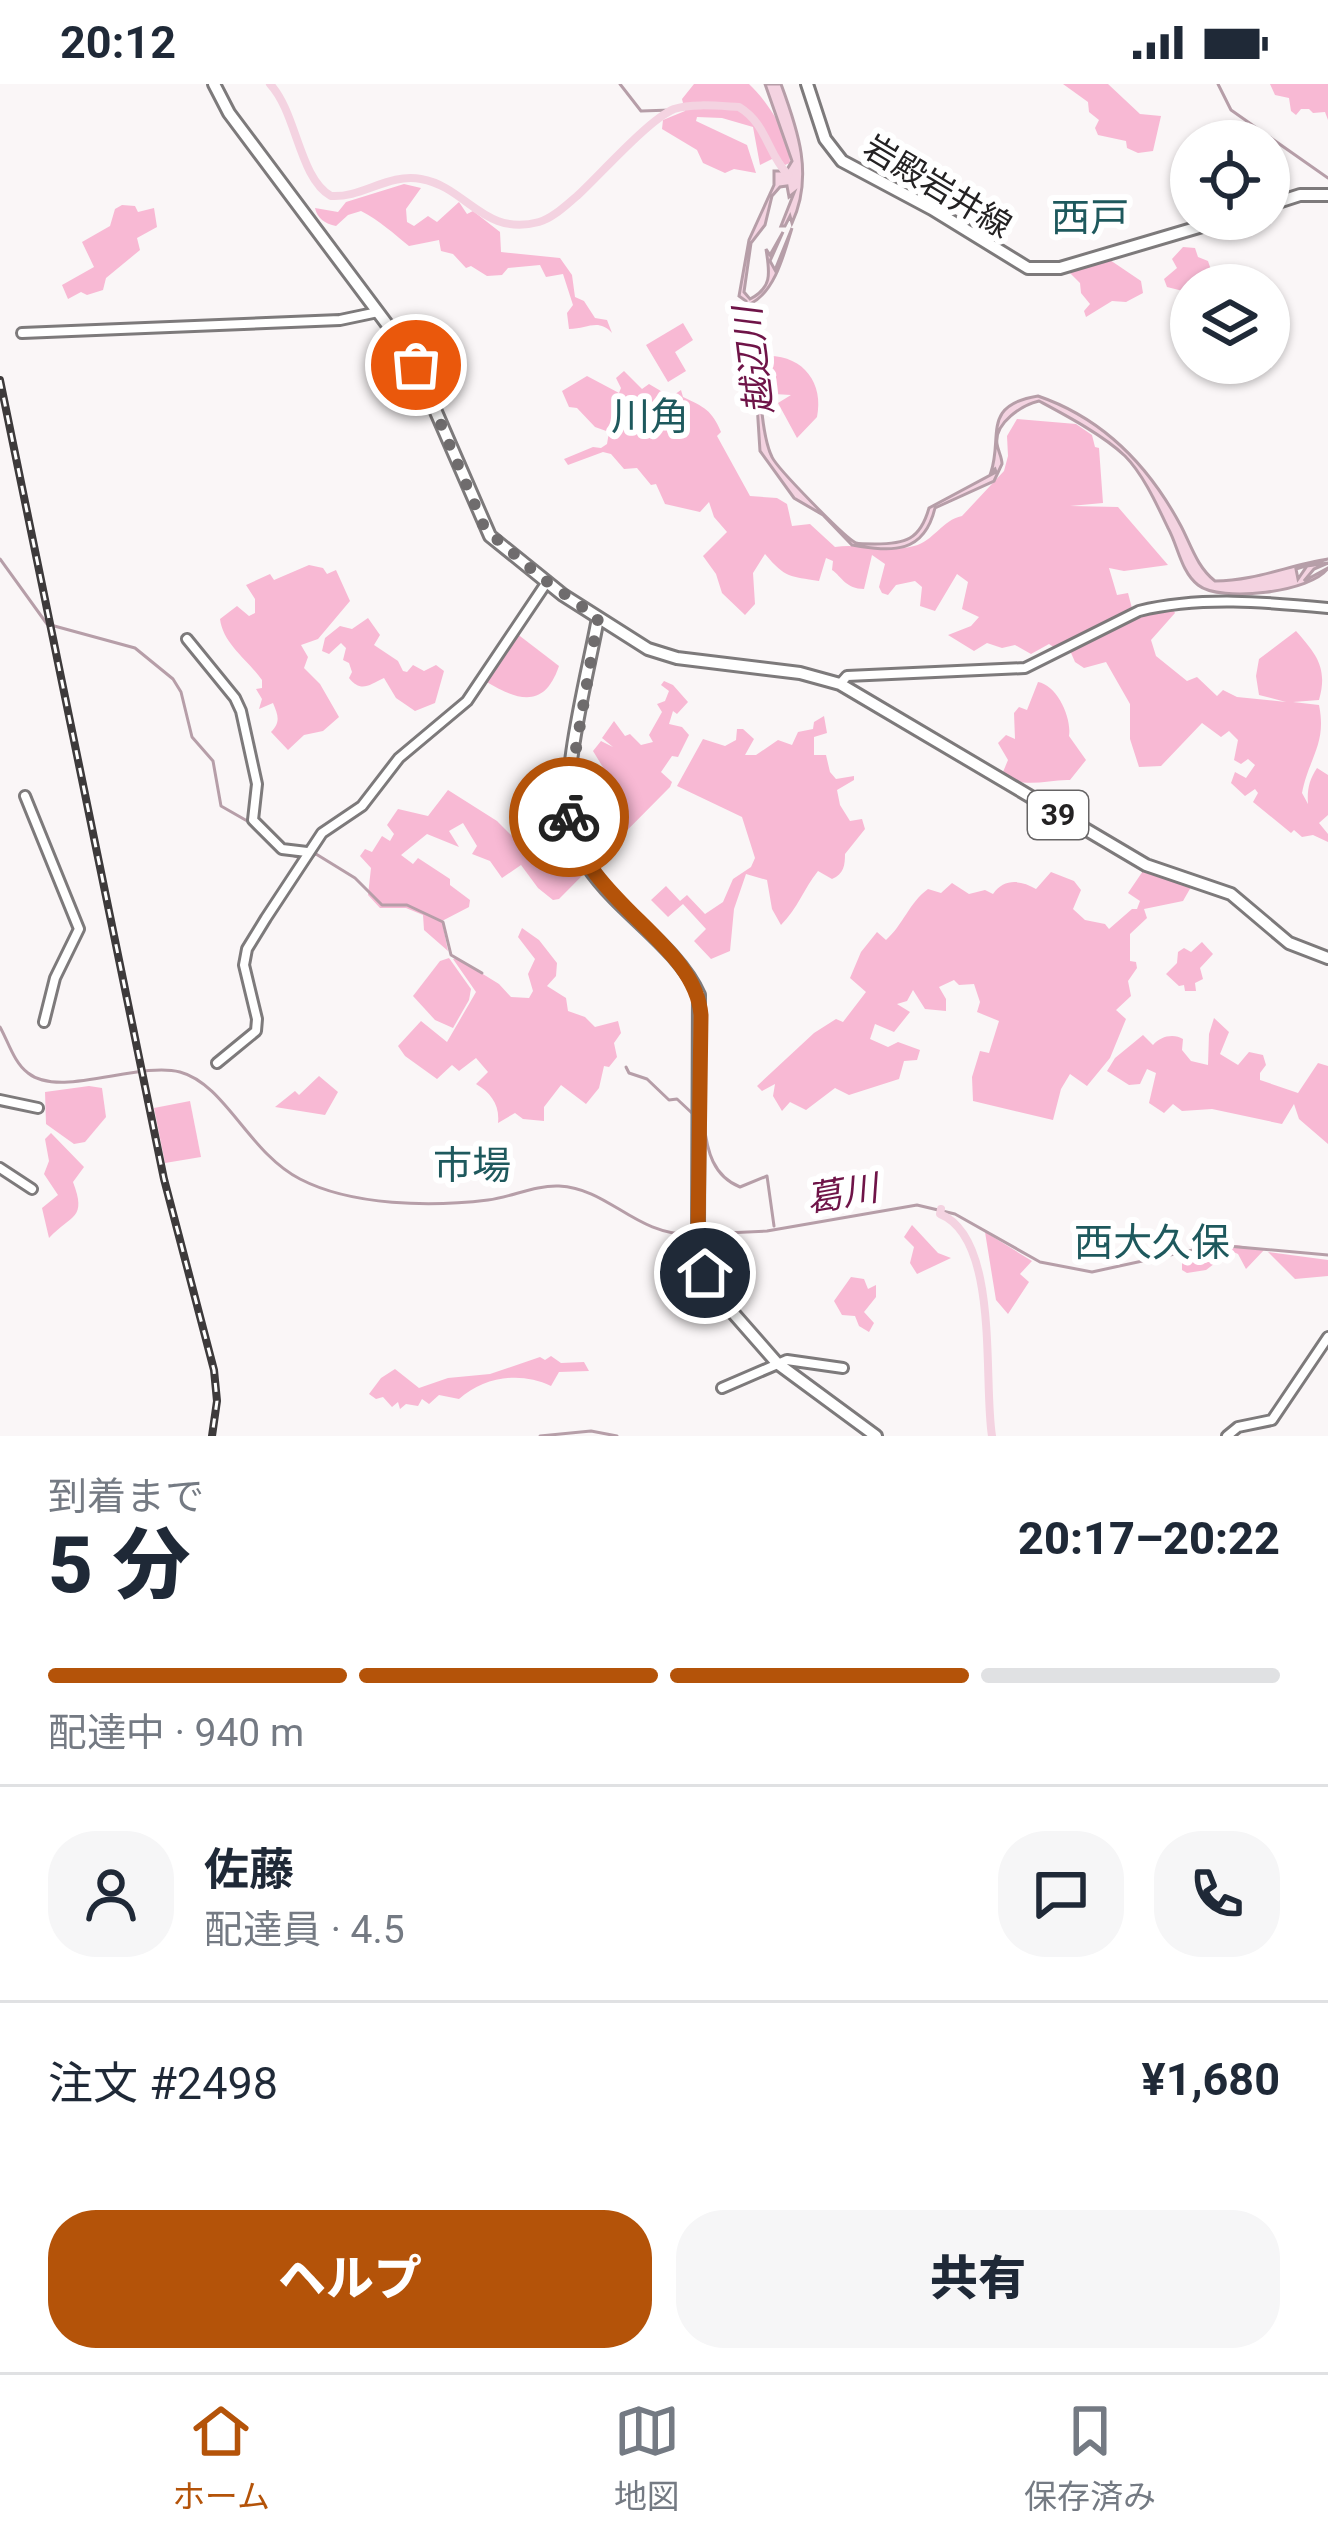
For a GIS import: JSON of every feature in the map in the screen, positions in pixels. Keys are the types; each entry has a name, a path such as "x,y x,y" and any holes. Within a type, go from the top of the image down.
{"main road":[{"name":"39","path":"214,84 230,113 419,371 485,529 547,582 637,644 667,655 800,673 840,684 1146,865 1232,894 1289,943 1328,958"},
{"name":"岩殿岩井線","path":"807,84 825,139 842,160 1028,268 1060,268 1170,236"},
{"path":"1290,198 1328,195"},
{"path":"598,618 568,796 569,820 577,848 593,875 686,973 698,992 698,1234 710,1283 776,1363 876,1436"}],"street":[{"path":"22,333 340,320 378,312"},
{"path":"217,1063 256,1031 244,972 247,949 309,852 326,830 362,806 399,758 458,710 547,582"},
{"path":"840,684 848,676 1025,668 1145,609 1209,602 1328,608"},
{"path":"187,639 241,711 257,784 251,814 256,826 282,849 309,852"},
{"path":"25,796 79,929 55,978 44,1022"},
{"path":"0,1100 38,1108"},
{"path":"0,1168 32,1189"},
{"path":"1227,1436 1238,1427 1272,1420 1328,1337"},
{"path":"722,1388 792,1359 844,1368"}],"shaded area":[{"path":"694,84 749,84 777,120 790,163 785,165 778,156 760,165 753,127 697,117 696,121 747,145 756,173 734,169 725,173 703,163 697,150 662,129 663,120 685,111 682,99"},
{"path":"765,84 781,84 803,170 792,223 790,216 781,226 794,193 789,197 787,186 772,196 765,225 751,243 744,292 750,299 763,289 768,277 766,249 770,255 783,232 770,261 775,270 792,228 772,282 750,304 758,359 762,355 760,392 766,436 777,464 849,538 875,544 910,538 929,508 996,472 991,472 1001,415 1020,400 1038,396 1083,417 1139,464 1215,581 1328,559 1296,569 1298,579 1307,566 1328,563 1304,581 1328,568 1304,583 1266,592 1225,593 1198,585 1132,463 1095,433 1039,401 1017,411 1000,429 997,444 1002,464 994,481 935,508 923,534 905,546 852,545 823,515 794,498 760,451 746,301 739,296 749,240 774,185 774,171 786,171 792,161"},
{"path":"1063,84 1108,84 1140,114 1161,116 1153,151 1138,153 1127,148 1126,141 1098,135 1099,120 1089,112 1088,102"},
{"path":"1270,84 1328,84 1328,120 1325,112 1309,109 1296,115 1289,98 1275,95"},
{"path":"404,184 421,188 406,209 407,222 414,226 428,216 437,222 459,202 467,214 473,211 500,232 501,252 560,258 572,275 575,297 584,301 595,318 607,320 612,333 597,325 569,329 567,313 573,305 563,274 546,277 540,265 487,276 441,251 439,240 409,246 361,211 336,226 316,212 315,208 338,212 346,202"},
{"path":"135,206 138,212 154,208 157,227 137,238 140,250 106,278 103,290 68,299 62,285 94,267 82,242 110,226 115,209"},
{"path":"1183,247 1195,248 1198,257 1209,264 1175,264 1172,259"},
{"path":"1107,258 1141,281 1143,293 1126,302 1112,301 1086,317 1084,311 1090,304 1080,283 1066,269"},
{"path":"683,323 693,340 675,352 686,371 668,382 646,345"},
{"path":"769,356 792,361 814,383 817,417 797,438 778,403 791,395 774,394"},
{"path":"624,371 642,389 649,384 671,397 681,390 683,397 706,410 718,425 721,432 717,436 750,496 777,498 787,504 792,526 810,524 835,547 894,549 921,543 962,516 1004,471 1007,436 1017,419 1076,424 1092,435 1099,448 1103,503 1070,506 1118,507 1168,565 1124,571 1109,568 1117,595 1128,593 1134,616 1173,609 1175,613 1151,640 1156,656 1187,681 1197,677 1217,696 1223,690 1237,697 1286,702 1259,695 1259,659 1296,631 1315,655 1322,679 1319,700 1293,702 1319,705 1319,740 1302,793 1308,804 1309,785 1317,768 1328,775 1328,815 1319,823 1328,842 1313,835 1302,837 1294,830 1291,833 1253,802 1255,789 1245,796 1231,783 1235,772 1246,778 1255,765 1248,759 1241,764 1234,760 1238,740 1229,731 1221,737 1202,723 1161,766 1139,767 1130,739 1130,704 1106,662 1084,668 1075,662 1068,646 1058,650 1049,644 1031,654 1015,645 1002,648 987,643 974,651 948,635 971,626 979,617 962,609 968,582 957,574 935,611 920,606 922,587 915,581 896,585 888,595 882,593 879,587 885,564 872,555 864,589 845,582 832,570 833,561 826,558 819,581 789,575 765,554 753,573 755,604 745,615 722,593 703,556 727,532 709,502 700,512 665,504 656,484 651,485 637,468 624,469 611,454 603,452 568,465 564,459 601,448 609,432 569,407 562,391 587,376 619,393 616,378"},
{"path":"309,565 327,574 336,570 350,601 318,639 301,645 308,657 304,668 320,684 339,717 323,731 304,735 288,750 271,732 278,718 273,703 259,709 262,699 256,689 262,688 262,680 231,644 220,619 237,606 249,616 255,613 255,599 246,585 270,574 274,580"},
{"path":"368,618 380,635 374,645 398,661 403,671 413,665 424,671 436,665 444,671 435,703 415,711 396,698 384,678 357,685 349,678 352,672 343,660 346,648 341,643 329,654 322,651 325,638 340,626 352,629"},
{"path":"516,633 559,666 546,690 537,695 519,696 485,681"},
{"path":"664,681 688,702 677,714 673,711 669,724 682,727 689,735 678,757 672,756 661,772 672,782 670,787 559,899 553,900 538,888 521,865 502,878 490,861 472,854 477,846 463,823 449,831 459,847 427,834 401,855 413,864 418,858 450,879 450,885 470,900 469,907 442,921 448,951 424,930 423,915 406,908 380,908 368,895 371,868 360,856 365,849 372,852 382,836 390,841 394,834 387,825 398,809 428,816 448,790 512,836 524,837 544,828 578,856 586,851 589,831 574,818 572,805 581,795 599,810 602,807 602,796 595,790 604,769 593,751 601,741 613,747 602,738 614,721 625,736 630,734 641,745 653,742 649,735 662,712 657,704 665,701 669,691 661,685"},
{"path":"1038,682 1062,703 1069,736 1086,760 1070,780 1026,783 1003,772 1008,760 998,743 1006,735 1015,739 1014,713 1019,707 1027,710"},
{"path":"824,716 827,733 814,737 814,755 826,755 836,779 854,776 837,790 840,805 850,821 862,819 865,829 845,854 839,875 832,879 818,871 781,925 772,909 767,880 746,874 734,909 730,951 711,959 694,941 706,929 683,904 668,917 651,900 666,886 680,901 687,895 705,914 723,902 733,879 751,867 755,858 742,817 677,786 703,739 725,746 736,740 737,729 743,729 754,739 745,755 756,755 778,740 792,745 798,732 813,729 814,722"},
{"path":"1145,868 1191,887 1183,901 1144,909 1147,918 1130,934 1130,961 1137,968 1128,981 1131,996 1116,1010 1126,1019 1110,1058 1087,1086 1070,1074 1053,1120 973,1101 972,1077 980,1051 989,1053 999,1021 977,1012 980,1002 974,984 959,985 954,980 939,987 946,1011 925,1009 913,990 907,1001 897,1004 910,1012 894,1032 875,1024 870,1039 888,1047 898,1042 920,1050 917,1060 904,1061 899,1079 849,1095 835,1088 806,1110 790,1102 782,1111 773,1096 775,1084 762,1091 757,1086 814,1033 836,1019 843,1022 866,992 850,978 861,952 877,932 886,940 928,889 941,893 952,883 969,894 985,890 993,894 1013,882 1036,889 1051,872 1074,881 1081,890 1073,909 1085,920 1109,929 1137,909 1140,901 1128,893"},
{"path":"522,928 557,963 556,976 547,986 566,998 568,1011 595,1027 618,1021 621,1033 614,1043 617,1057 609,1067 604,1066 599,1088 586,1104 561,1085 544,1107 544,1121 523,1119 515,1113 498,1123 493,1100 476,1084 488,1072 476,1058 459,1071 452,1065 437,1079 398,1046 421,1021 447,1042 476,992 453,959 499,984 511,997 529,998 533,991 528,974 535,959 518,937"},
{"path":"1202,942 1213,954 1200,968 1203,979 1195,983 1196,991 1185,991 1184,985 1166,974 1177,963 1178,952 1184,948 1191,952"},
{"path":"449,958 471,989 453,1028 435,1020 413,996 440,961"},
{"path":"1214,1018 1229,1032 1220,1054 1238,1065 1249,1052 1263,1055 1266,1065 1260,1080 1298,1093 1318,1063 1328,1066 1328,1144 1299,1119 1294,1104 1282,1124 1212,1109 1182,1111 1173,1104 1164,1113 1149,1103 1156,1073 1147,1069 1140,1084 1129,1085 1107,1071 1143,1035 1153,1045 1163,1038 1179,1037 1191,1061 1208,1065"},
{"path":"319,1076 338,1092 325,1115 275,1107 295,1091 299,1095"},
{"path":"102,1088 106,1117 85,1142 74,1144 46,1124 45,1092"},
{"path":"190,1101 201,1157 165,1163 154,1108"},
{"path":"51,1133 84,1167 73,1182 78,1210 49,1238 42,1208 58,1195 44,1174 49,1161 45,1139"},
{"path":"912,1225 938,1253 951,1258 917,1274 910,1263 914,1247 904,1237"},
{"path":"985,1232 1032,1261 1020,1274 1029,1282 1008,1314 996,1300"},
{"path":"1237,1245 1264,1250 1246,1269 1231,1251 1206,1270 1182,1270 1182,1257 1199,1248"},
{"path":"1268,1252 1328,1260 1328,1276 1295,1279"},
{"path":"851,1277 864,1279 868,1289 876,1285 876,1297 864,1312 874,1323 869,1332 855,1316 842,1315 834,1301"},
{"path":"551,1356 561,1363 584,1362 589,1371 559,1372 551,1386 503,1379 459,1399 439,1395 429,1404 422,1399 418,1406 406,1404 400,1409 398,1402 392,1407 383,1397 369,1394 395,1369 419,1388"}],"waterway":[{"path":"270,84 312,175 331,196 397,179 421,179 451,191 503,223 539,222 577,196 663,115 697,105 739,107 761,130 788,175"},
{"path":"620,84 641,111 671,110"},
{"path":"1218,84 1231,110 1328,178"},
{"path":"0,559 47,624 135,648 173,679 192,737 213,761 221,806 249,822 276,850 301,858"},
{"path":"311,856 316,854 355,878 382,905 407,905 443,922 451,955 482,973"},
{"name":"葛川","path":"0,1027 19,1064 42,1080 79,1081 163,1070 196,1079 282,1167 343,1195 442,1203 488,1200 559,1186 593,1195 654,1228 694,1235"},
{"path":"626,1067 693,1114"},
{"path":"704,1124 710,1153 723,1176 740,1187 767,1176 774,1226"},
{"name":"葛川","path":"704,1234 767,1231 917,1205 955,1214 1040,1262 1092,1272 1216,1245 1328,1255"},
{"path":"941,1209 940,1214 959,1228 972,1251 980,1280 992,1436"},
{"path":"540,1436 591,1431 617,1436"}],"railway":[{"path":"0,380 164,1179 214,1370 217,1401 212,1436"}],"way so far":[{"path":"416,365 490,536 598,618 568,796 569,817"}],"district":[{"name":"西戸","path":"1090,217"},
{"name":"川角","path":"650,416"},
{"name":"市場","path":"472,1165"},
{"name":"西大久保","path":"1152,1242"}],"route":[{"path":"569,817 577,848 593,875 686,973 698,992 698,1232 705,1273"}],"water label":[{"name":"越辺川","path":"753,361"}]}
